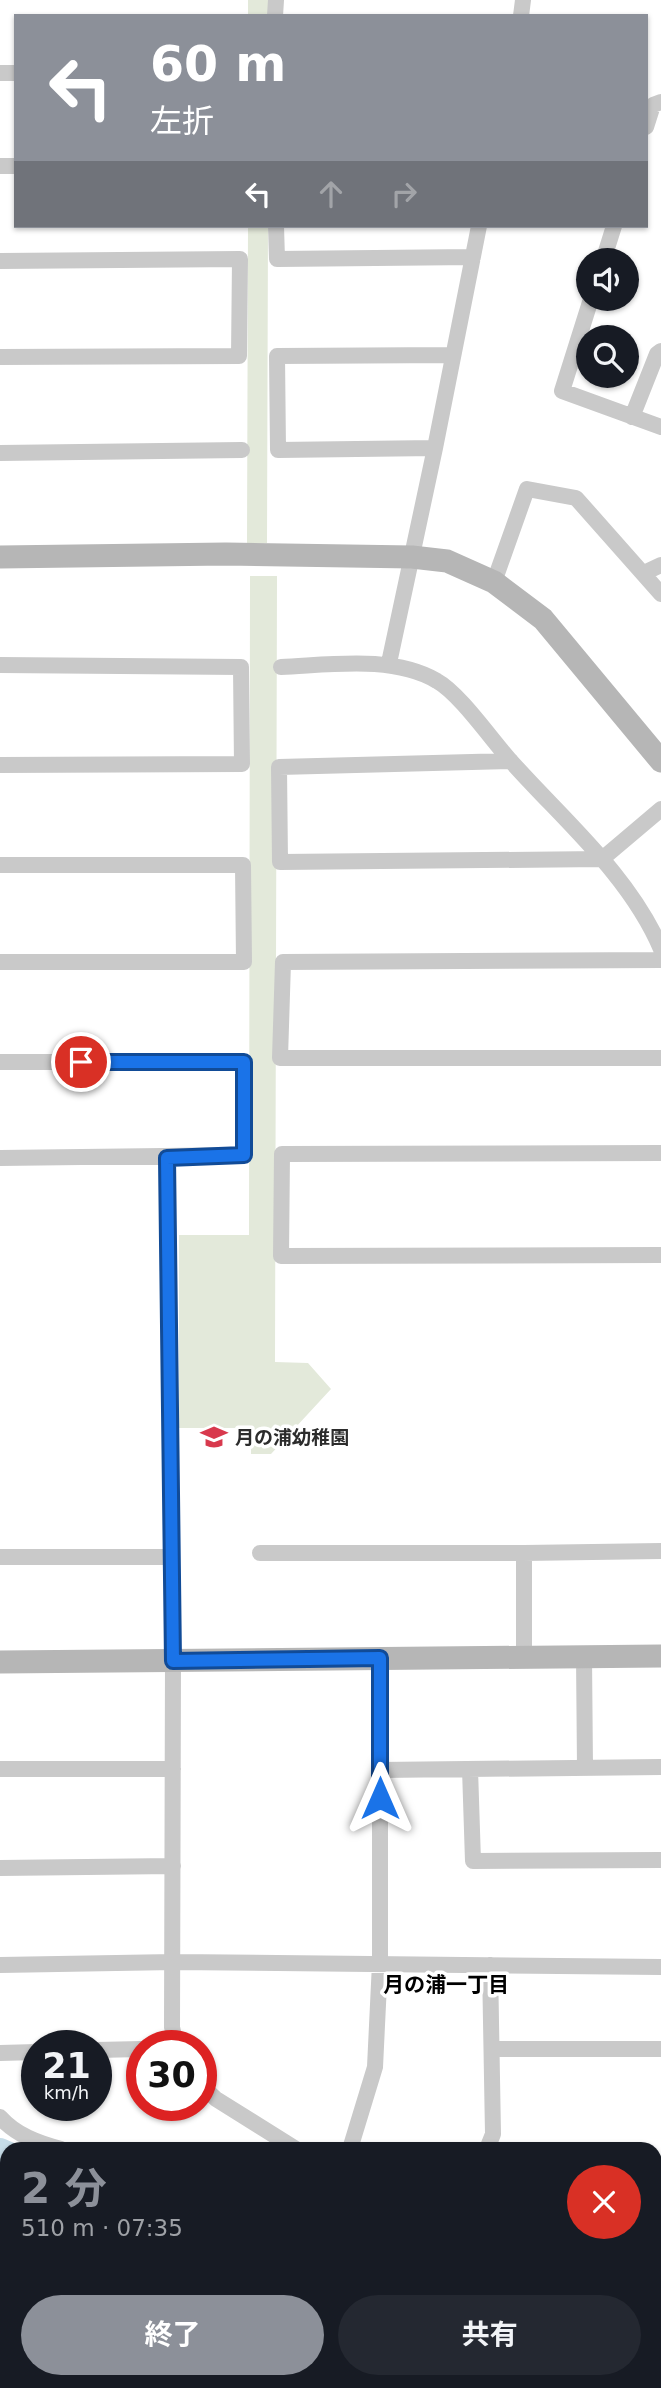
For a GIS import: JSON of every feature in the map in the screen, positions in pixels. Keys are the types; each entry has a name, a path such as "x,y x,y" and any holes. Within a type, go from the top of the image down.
{"street":[{"path":"648,121 653,105 661,102"},
{"path":"276,228 277,259 473,257"},
{"path":"389,663 479,228"},
{"path":"607,248 613,228"},
{"path":"0,261 240,259 239,356 0,357"},
{"path":"587,311 562,391 661,427"},
{"path":"632,417 657,354 661,351"},
{"path":"435,448 278,450 277,356 453,355"},
{"path":"0,453 242,450"},
{"path":"494,582 527,489 576,498 661,594"},
{"path":"0,557 226,554 412,557 447,561 494,582 543,619 661,761"},
{"path":"645,573 661,565"},
{"path":"281,667 389,663 438,681 464,706 602,859 645,916 661,949"},
{"path":"0,665 241,667 242,764 0,765"},
{"path":"511,761 279,767 280,862 602,859 661,809"},
{"path":"0,865 243,866 244,962 0,962"},
{"path":"661,960 283,962 280,1058 661,1058"},
{"path":"0,1062 244,1062 244,1155 0,1158"},
{"path":"661,1153 282,1154 281,1256 661,1255"},
{"path":"167,1158 173,1661 173,2030"},
{"path":"260,1553 661,1551"},
{"path":"524,1553 524,1656"},
{"path":"0,1557 172,1557"},
{"path":"584,1656 585,1768"},
{"path":"0,1662 661,1656"},
{"path":"352,2142 375,2067 380,1963 380,1658"},
{"path":"380,1770 661,1767"},
{"path":"0,1769 173,1769"},
{"path":"470,1769 472,1861 661,1860"},
{"path":"0,1868 173,1866"},
{"path":"0,1965 174,1962 661,1967"},
{"path":"489,1965 494,2134 490,2142"},
{"path":"493,2049 661,2049"},
{"path":"0,2053 21,2052"},
{"path":"217,2100 285,2142"},
{"path":"0,2117 34,2142"}],"green space":[{"path":"248,0 268,0 268,14 248,14"},
{"path":"248,228 268,228 267,543 247,543"},
{"path":"250,576 277,576 275,1362 308,1363 331,1389 271,1454 251,1454 251,1428 179,1428 179,1235 249,1235"}],"place":[{"name":"月の浦幼稚園","path":"214,1437"}],"district":[{"name":"月の浦一丁目","path":"446,1985"}],"route":[{"path":"81,1062 244,1062 244,1155 167,1158 173,1661 380,1658 380,1798"}]}
